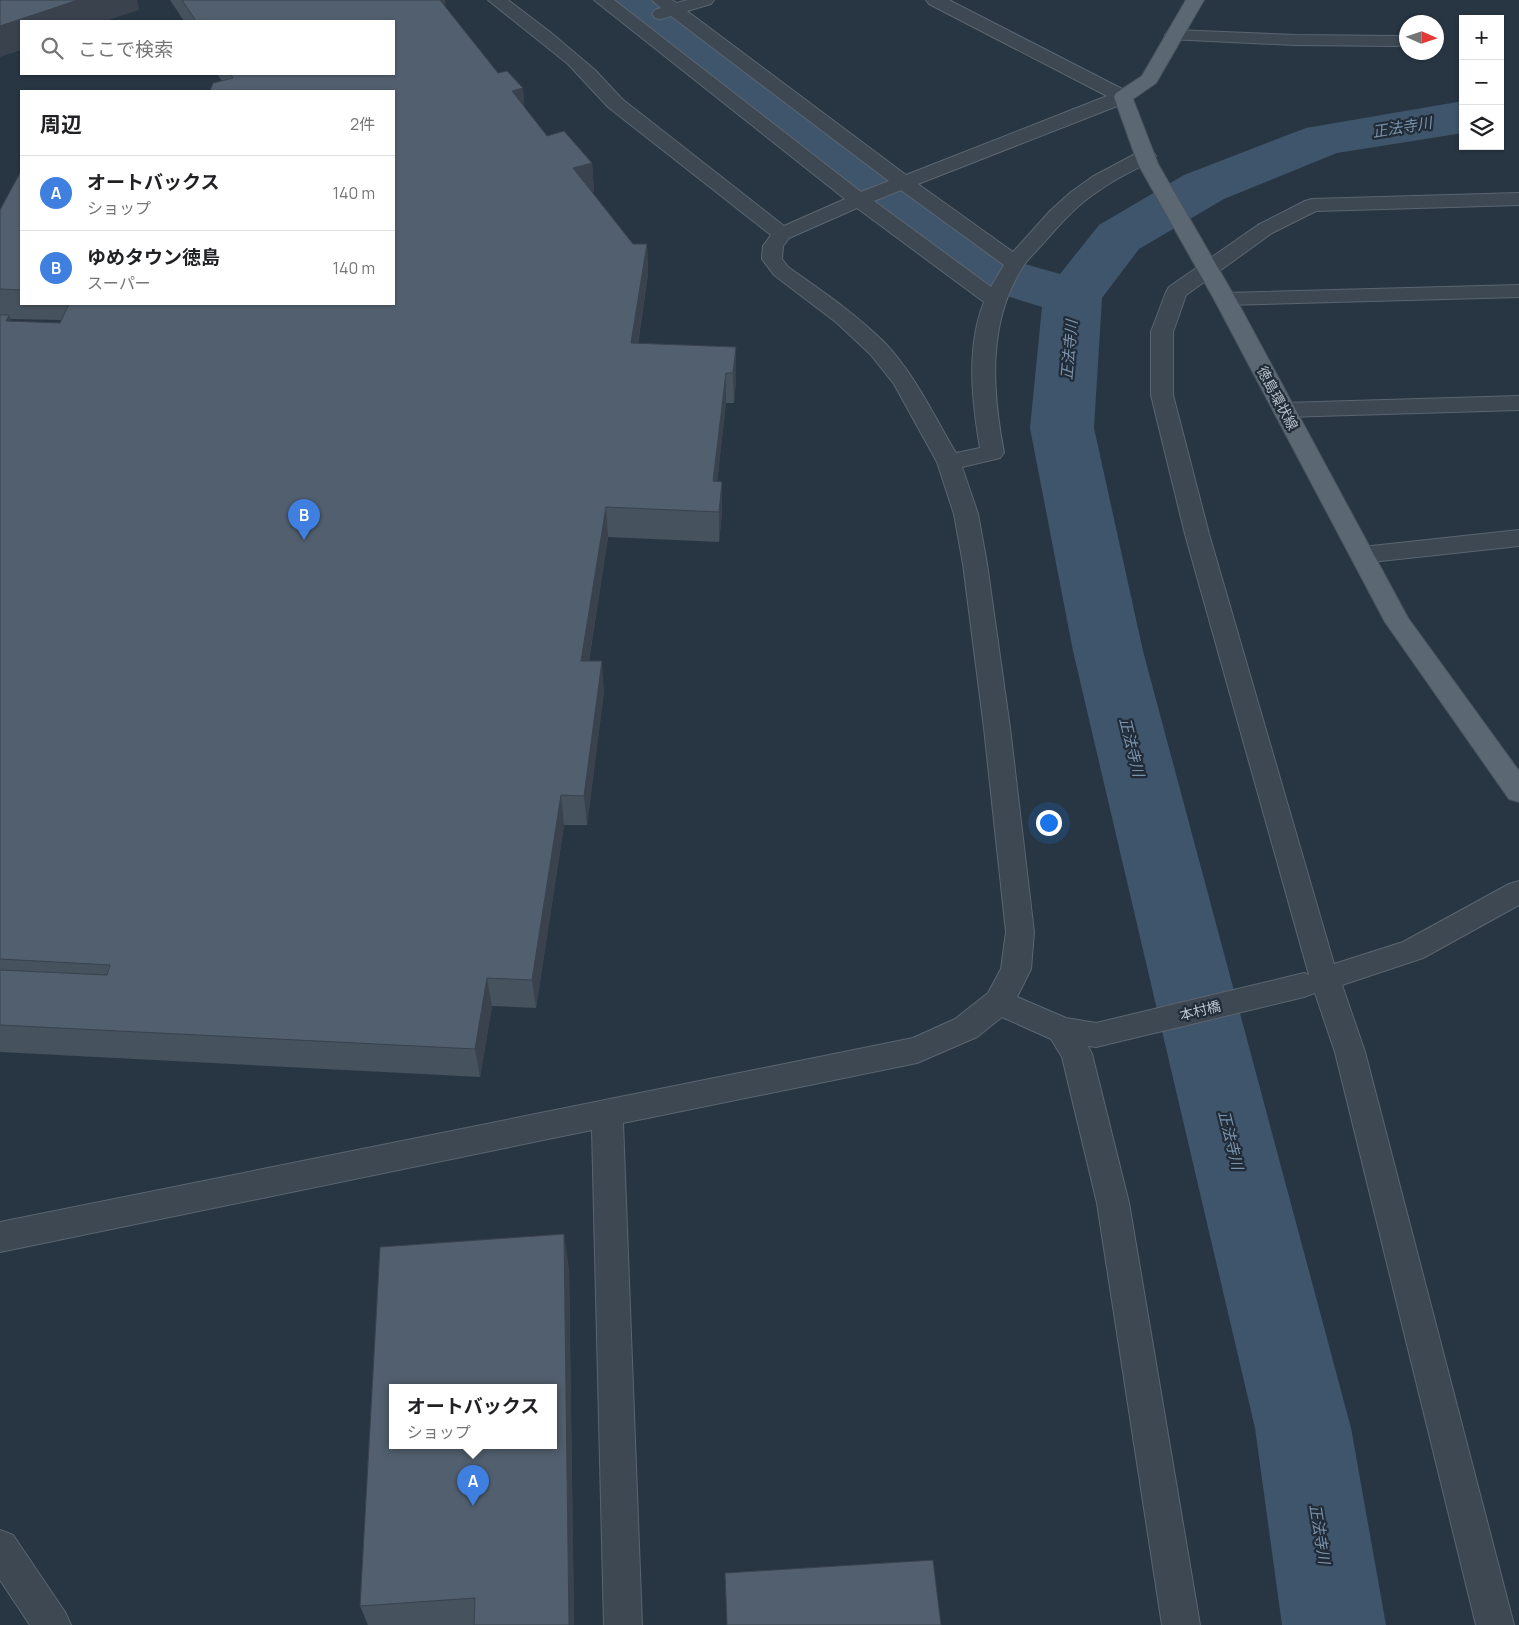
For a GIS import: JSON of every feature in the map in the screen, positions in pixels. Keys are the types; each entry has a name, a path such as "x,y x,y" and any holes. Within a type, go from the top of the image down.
{"main road":[{"path":"1123,97 1149,79 1195,0"},
{"name":"徳島環状線","path":"1123,97 1147,160 1225,299 1398,622 1519,792"}],"street":[{"path":"497,0 545,36 600,83 615,103 782,234"},
{"path":"604,0 636,22 863,199 998,295"},
{"path":"636,22 667,7 705,0"},
{"path":"935,0 1123,97"},
{"path":"667,7 900,184 1014,265"},
{"path":"1174,35 1295,40 1396,41"},
{"path":"0,1237 917,1050 966,1028 1000,1002 1016,969 1020,932 997,728 975,564 966,514 949,462 904,382 878,349 845,318 781,271 772,259 773,246 782,234 863,199 1123,97"},
{"path":"949,462 992,453 986,422 984,352 998,295 1014,265 1054,217 1072,201 1094,185 1147,160"},
{"path":"1495,1625 1352,1062 1314,982 1315,950 1202,553 1162,395 1162,332 1177,292 1203,261 1312,205 1519,199"},
{"path":"1225,299 1519,291"},
{"path":"1284,410 1519,404"},
{"path":"1362,555 1519,538"},
{"name":"本村橋","path":"1062,1030 1096,1035 1314,982 1413,950 1519,892"},
{"path":"1000,1002 1062,1030 1077,1054 1113,1203 1181,1625"},
{"path":"607,1114 623,1625"},
{"path":"0,1548 52,1625"}],"building":[{"path":"0,0 78,0 0,26"},
{"path":"182,0 440,0 498,73 507,71 523,88 512,91 547,136 564,131 592,163 573,168 633,244 647,244 631,343 736,347 733,373 726,373 713,481 722,482 719,512 606,507 581,661 602,661 584,796 561,795 532,980 487,978 475,1049 0,1025 0,970 107,975 110,965 0,959 0,315 9,315 6,321 60,323 69,305 395,305 395,90 210,90 213,83 233,78 231,75 395,75 395,20 195,20"},
{"path":"20,173 20,290 0,289 0,210"},
{"path":"564,1234 569,1625 474,1625 475,1598 360,1606 380,1247"},
{"path":"933,1560 941,1625 727,1625 725,1573"}],"waterway":[{"path":"635,0 983,270 1073,297"},
{"name":"正法寺川","path":"1073,297 1119,237 1204,187 1325,139 1459,118"},
{"name":"正法寺川","path":"1073,297 1062,428 1108,651 1303,1428 1334,1625"}],"place":[{"name":"ゆめタウン徳島","path":"304,540"},
{"name":"オートバックス","path":"473,1506"}]}
